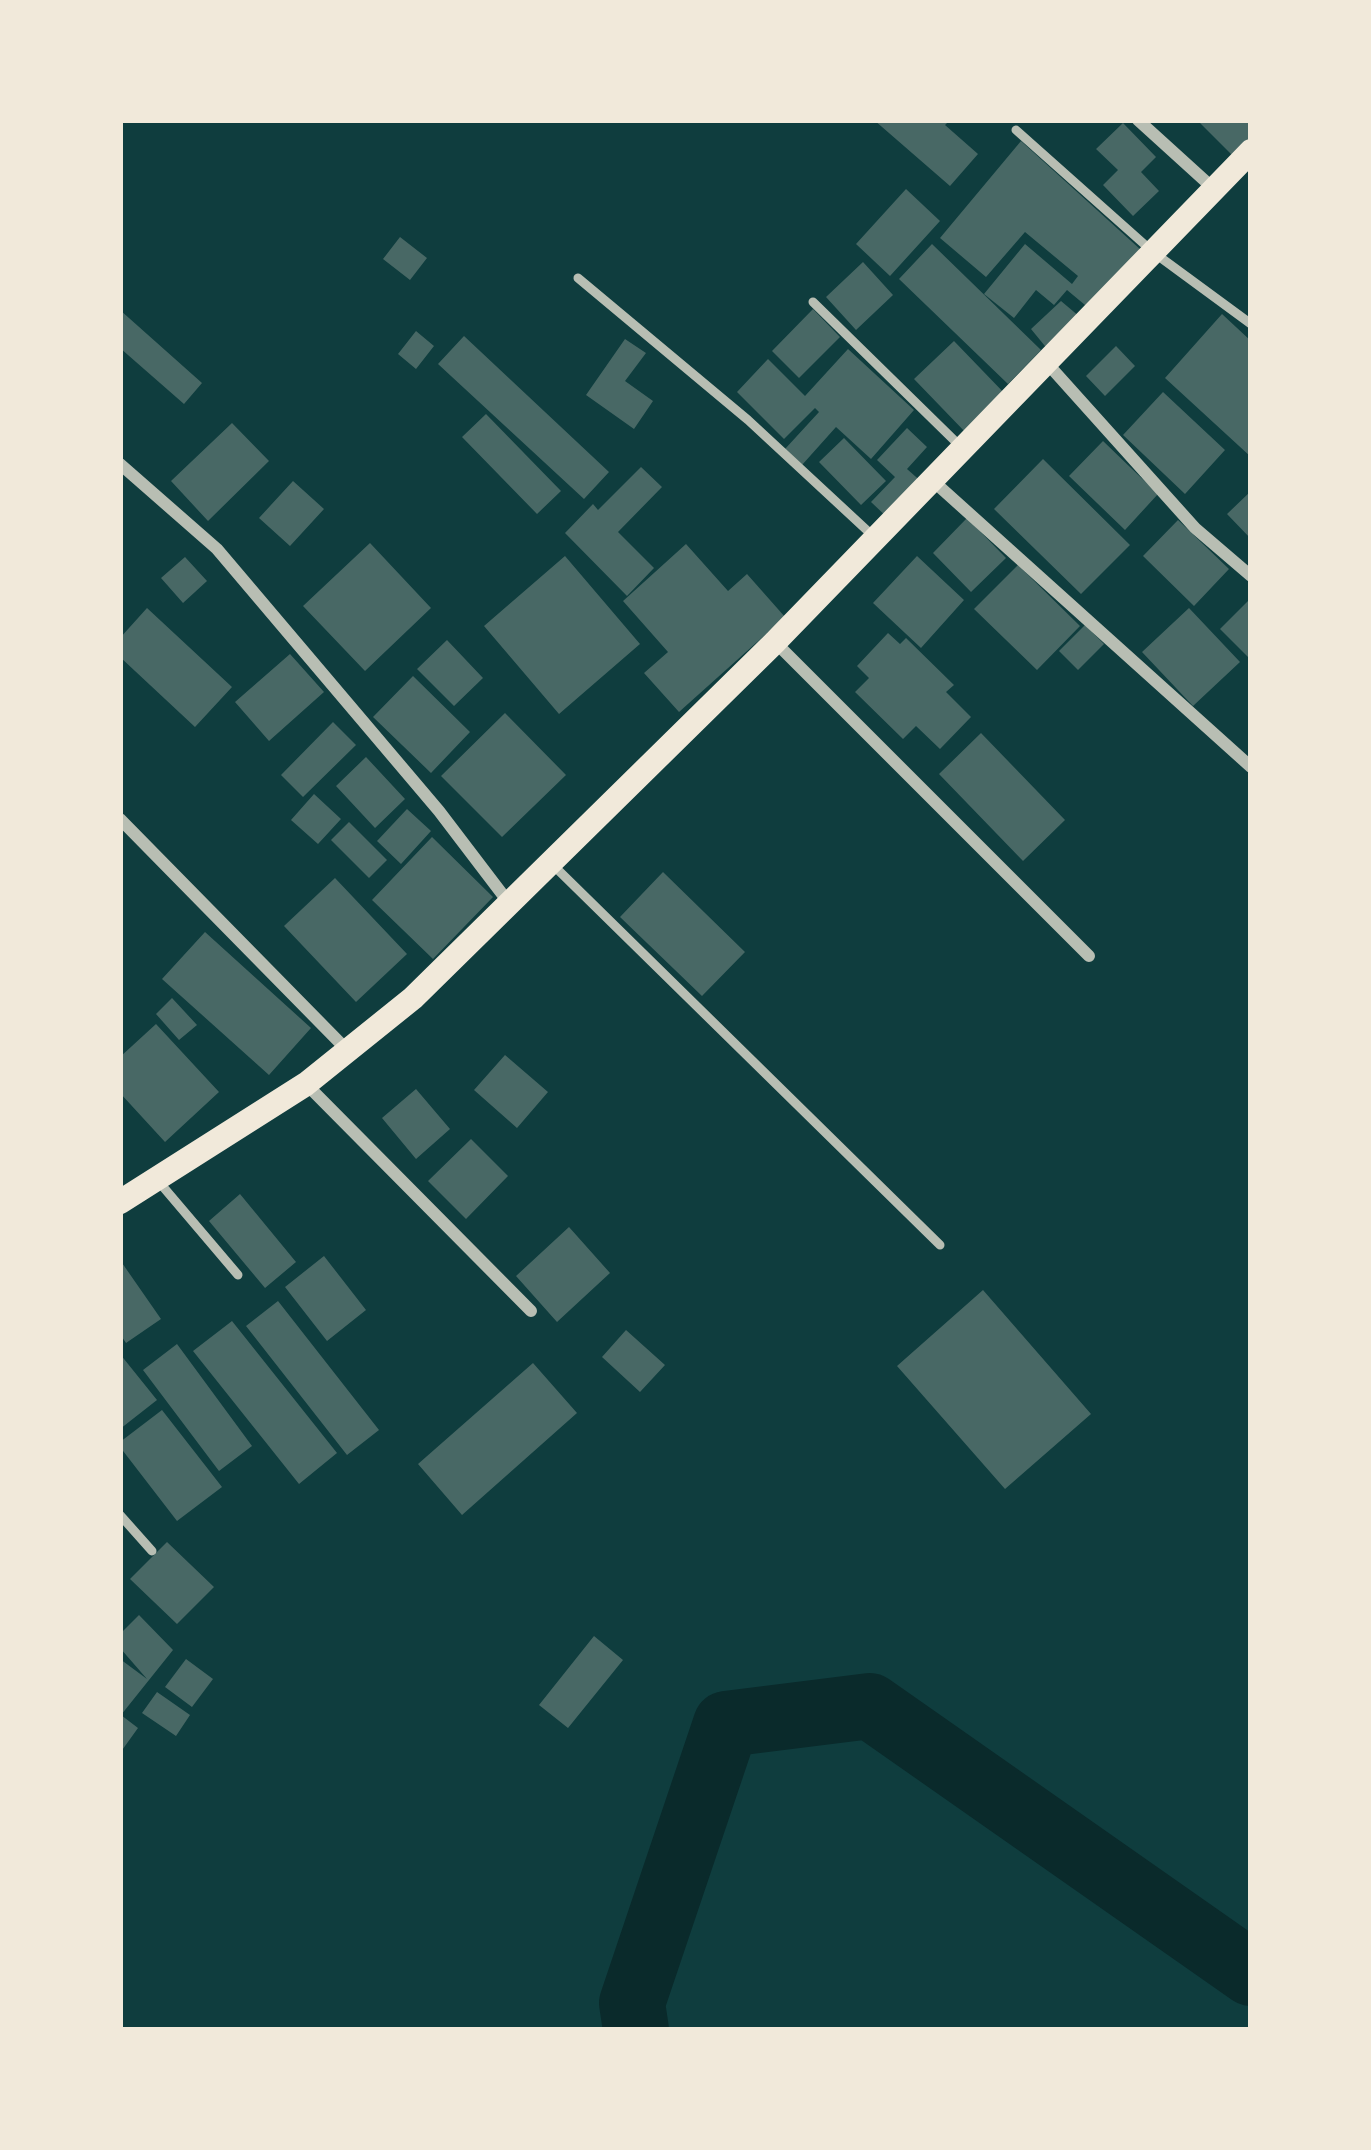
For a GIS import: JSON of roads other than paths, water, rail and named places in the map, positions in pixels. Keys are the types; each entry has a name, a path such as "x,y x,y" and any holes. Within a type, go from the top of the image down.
{"main road":[{"path":"120,1202 306,1084 413,998 775,642 1251,151"}],"street":[{"path":"1138,120 1214,189"},
{"path":"1046,362 1195,528 1251,576"},
{"path":"120,464 217,549 440,811 509,903"},
{"path":"931,479 1251,767"},
{"path":"775,642 1089,956"},
{"path":"120,819 348,1051"},
{"path":"306,1084 531,1310"}],"lane":[{"path":"1016,130 1153,252 1251,324"},
{"path":"578,278 748,420 874,537"},
{"path":"813,302 961,448"},
{"path":"550,862 940,1245"},
{"path":"155,1178 238,1275"},
{"path":"120,1515 152,1551"}],"waterway":[{"path":"636,2030 632,2003 726,1724 870,1706 1251,1973"}]}
